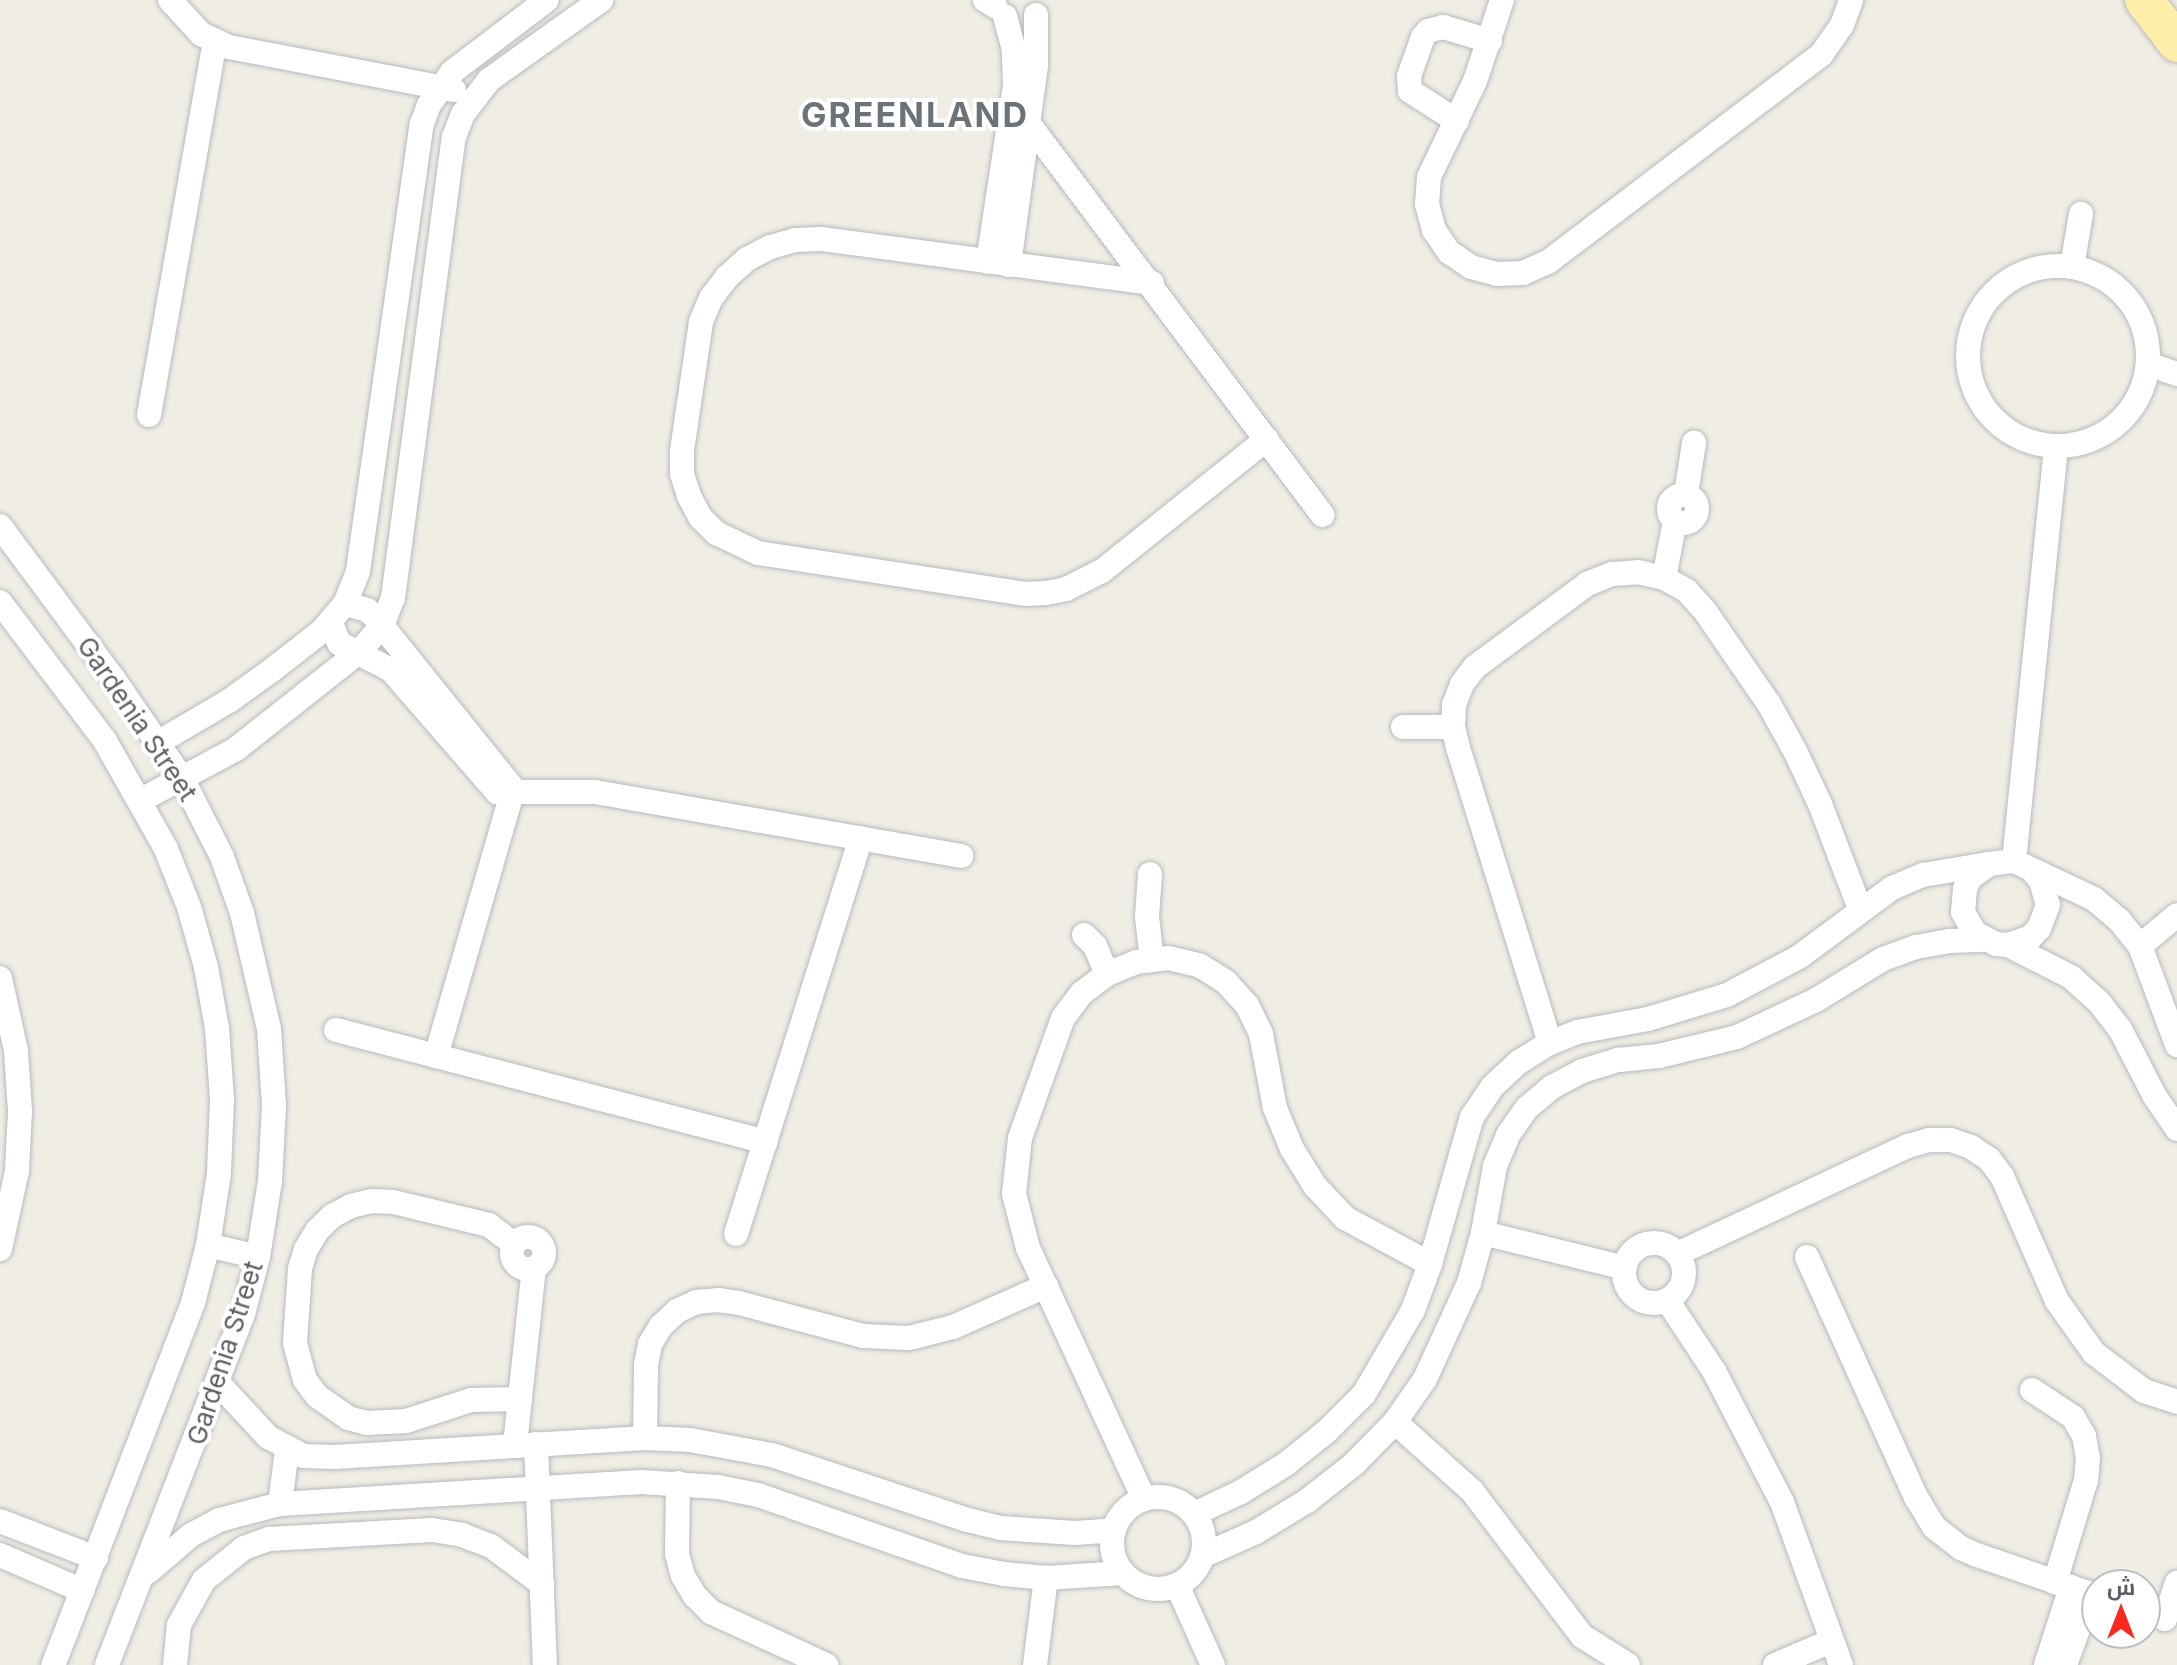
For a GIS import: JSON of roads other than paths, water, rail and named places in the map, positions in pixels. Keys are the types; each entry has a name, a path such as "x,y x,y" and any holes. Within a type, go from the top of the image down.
{"main road":[{"path":"2144,0 2177,43"}],"street":[{"path":"170,0 189,24 215,41 477,93"},
{"path":"159,742 272,670 338,613 358,571 417,144 429,105 439,87 466,60 547,0"},
{"path":"141,800 236,749 359,652 382,626 394,588 454,137 477,93 489,80 601,0"},
{"path":"1502,0 1490,41 1457,121 1429,177 1427,204 1434,230 1449,252 1471,267 1497,274 1523,273 1548,262 1821,55 1842,25 1851,0"},
{"path":"994,5 1021,20 1042,7"},
{"path":"994,5 1014,50 1015,85 998,263"},
{"path":"998,263 1029,124 1042,7"},
{"path":"1457,121 1410,91 1409,76 1423,37 1428,31 1443,27 1490,41"},
{"path":"149,415 215,41"},
{"path":"1029,124 1152,283 1323,515"},
{"path":"2072,267 2081,214"},
{"path":"1152,283 821,239 795,240 770,247 747,259 727,277 711,298 701,322 682,451 682,474 700,517 716,533 758,553 1025,594 1046,593 1085,582 1102,571 1267,439"},
{"path":"2072,267 2093,273 2128,299 2141,318 2147,341 2148,364 2143,387 2132,407 2117,424 2098,436 2056,446 2030,441 2007,430 1988,413 1973,384 1968,352 1980,311 1993,293 2029,271 2072,267"},
{"path":"2148,364 2177,374"},
{"path":"1664,578 1675,521 1669,506 1674,498 1686,494 1694,443"},
{"path":"1202,1556 1256,1532 1307,1501 1354,1464 1395,1422 1425,1379 1449,1332 1483,1233 1495,1166 1508,1135 1527,1108 1552,1087 1582,1071 1619,1060 1659,1056 1737,1037 1816,1000 1883,959 1916,947 1950,941 1996,942 2031,937 2045,917 2046,892 2024,866 2056,446"},
{"name":"Gardenia Street","path":"0,526 159,742 183,780 222,857 242,913 269,1029 274,1105 270,1181 258,1257 219,1384 107,1665"},
{"path":"1550,1043 1453,727 1454,705 1462,684 1475,667 1587,584 1612,574 1638,572 1664,578 1687,591 1705,611 1769,704 1820,804 1860,909"},
{"name":"Gardenia Street","path":"0,602 105,741 141,800 189,907 206,967 217,1028 222,1100 208,1245 193,1303 53,1665"},
{"path":"338,613 367,610 509,779 512,793 436,1056"},
{"path":"338,613 339,643 391,670 490,787 512,793 595,792 961,856"},
{"path":"272,670 295,700"},
{"path":"248,687 272,718"},
{"path":"1403,727 1453,727"},
{"path":"736,1234 861,838"},
{"path":"1989,864 1970,878 1963,900 1968,923 1996,942 2061,971 2098,1001 2120,1029 2154,1095 2177,1129"},
{"path":"1194,1514 1241,1492 1286,1464 1327,1431 1364,1394 1407,1321 1430,1264 1472,1117 1501,1078 1519,1062 1550,1043 1577,1032 1688,1009 1727,995 1799,957 1892,888 1923,875 1989,864 2024,866 2094,899 2119,920 2140,946 2177,1045"},
{"path":"1150,874 1147,917 1152,960"},
{"path":"2140,946 2177,915"},
{"path":"1084,935 1095,946 1107,974"},
{"path":"1144,1499 1018,1221 1014,1166 1020,1138 1063,1018 1082,993 1107,974 1168,958 1199,965 1226,982 1247,1005 1261,1034 1275,1108 1292,1149 1315,1186 1345,1218 1430,1264"},
{"path":"0,978 16,1051 20,1111 17,1171 0,1249"},
{"path":"336,1030 766,1142"},
{"path":"1677,1254 1908,1146 1929,1140 1951,1140 1980,1153 2002,1176 2057,1301 2094,1353 2144,1391 2177,1402"},
{"path":"520,1399 471,1400 406,1421 367,1423 348,1418 317,1396 305,1380 295,1343 300,1269 306,1249 317,1231 332,1216 351,1206 372,1201 406,1205 489,1225 514,1244 527,1236 541,1242 545,1257 534,1268 520,1399 526,1444 537,1488 545,1665"},
{"path":"1483,1233 1625,1268"},
{"path":"1661,1244 1677,1254 1684,1274 1676,1294 1667,1300 1645,1302 1636,1297 1629,1289 1625,1268 1628,1259 1642,1246 1661,1244"},
{"path":"208,1245 258,1257"},
{"path":"1807,1257 1929,1520 1961,1548 2078,1590"},
{"path":"645,1438 646,1365 650,1344 661,1326 677,1311 696,1302 718,1300 739,1303 863,1336 909,1338 953,1327 1046,1286"},
{"path":"1667,1300 1707,1358 1782,1502 1841,1665"},
{"path":"219,1384 250,1421 287,1450 319,1458 645,1438 731,1446 772,1455 964,1519 1000,1528 1075,1533 1114,1530"},
{"path":"2032,1390 2073,1417 2084,1436 2088,1458 2078,1590 2053,1665"},
{"path":"1395,1422 1472,1491 1582,1636 1628,1665"},
{"path":"280,1504 287,1450"},
{"path":"143,1576 191,1535 219,1520 280,1504 537,1488 678,1483 771,1499 962,1566 1046,1578 1123,1573"},
{"path":"678,1483 677,1554 683,1576 695,1596 711,1612 826,1665"},
{"path":"1144,1499 1171,1499 1194,1514 1203,1535 1202,1556 1188,1578 1166,1589 1142,1587 1123,1573 1115,1560 1114,1530 1120,1516 1144,1499"},
{"path":"0,1521 96,1558"},
{"path":"175,1665 179,1625 204,1580 244,1548 269,1539 432,1530 462,1535 491,1546 542,1584"},
{"path":"0,1555 83,1591"},
{"path":"1035,1665 1046,1578"},
{"path":"2162,1618 2177,1583"},
{"path":"1177,1585 1213,1665"},
{"path":"1775,1665 1831,1641"}],"district":[{"name":"GREENLAND","path":"915,115"}]}
